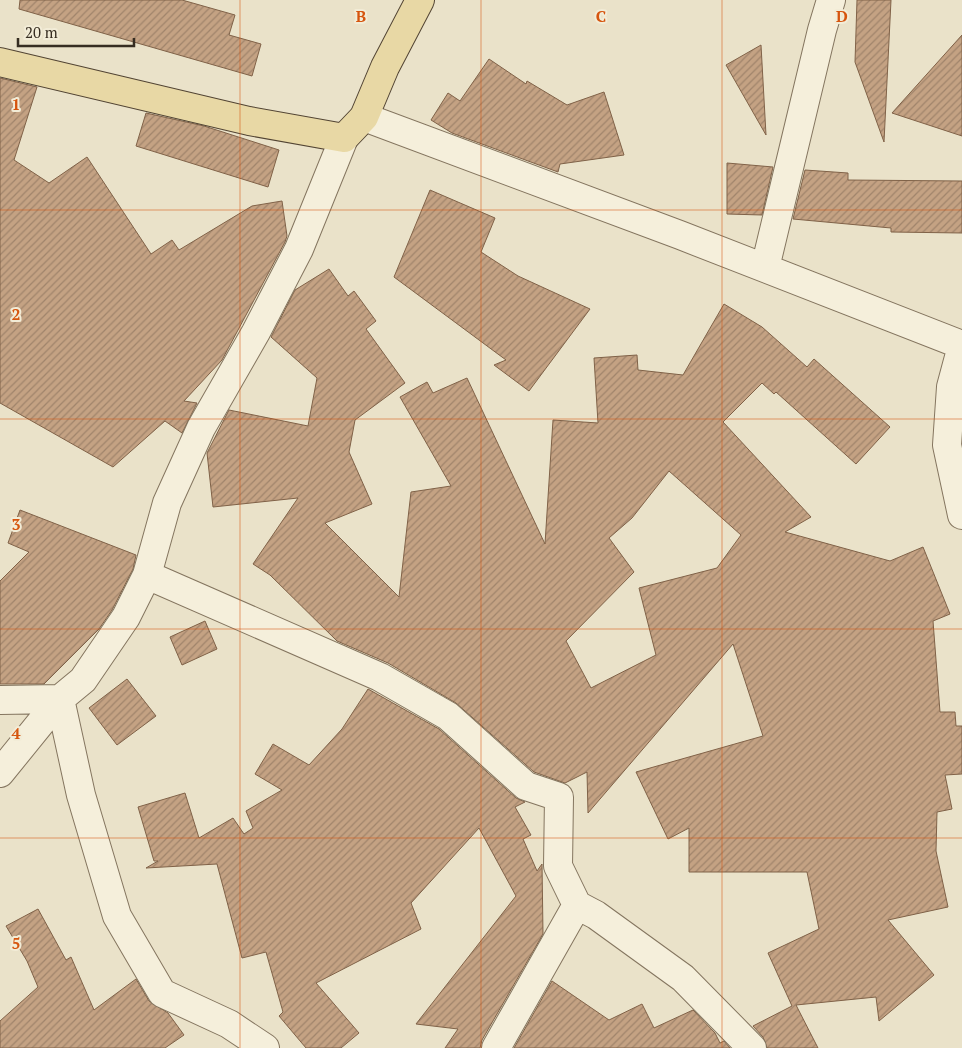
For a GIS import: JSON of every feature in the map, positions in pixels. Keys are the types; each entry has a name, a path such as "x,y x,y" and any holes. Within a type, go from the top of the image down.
{"main road":[{"path":"0,62 249,120 344,138 364,117 385,67 420,0"}],"street":[{"path":"765,268 822,30 831,0"},
{"path":"364,117 765,268 962,346 950,387 947,445 962,514"},
{"path":"0,773 60,699 88,672 126,617 147,575 168,503 201,428 299,249 344,138"},
{"path":"147,575 380,677 448,716 526,786 559,797 558,866 577,905 596,915 683,978 752,1048"},
{"path":"0,700 60,699"},
{"path":"60,699 81,795 117,916 162,993 229,1024 265,1048"},
{"path":"496,1048 577,905"}],"building":[{"path":"20,0 182,0 235,15 229,35 261,44 252,76 19,9"},
{"path":"857,0 891,0 884,142 855,62"},
{"path":"962,35 962,136 892,113"},
{"path":"761,45 766,135 726,65"},
{"path":"489,59 526,84 527,81 567,105 604,92 624,155 560,164 558,172 452,133 431,120 448,93 460,101"},
{"path":"0,78 37,87 14,160 49,183 87,157 151,254 172,240 179,250 252,206 282,201 287,236 285,242 222,360 184,401 197,403 182,433 165,421 113,467 0,403"},
{"path":"146,113 204,126 279,150 268,187 136,146"},
{"path":"727,163 773,167 762,215 727,214"},
{"path":"805,170 848,173 848,180 962,181 962,233 891,232 891,228 793,219"},
{"path":"430,190 495,218 481,252 518,276 590,309 529,391 494,365 506,360 394,277"},
{"path":"329,269 348,296 354,291 376,321 366,329 405,383 355,420 349,452 372,504 325,523 399,597 411,492 451,486 400,397 427,382 433,393 467,378 545,544 553,420 598,423 594,358 637,355 638,370 683,375 724,304 762,327 807,367 814,359 890,427 856,464 776,392 774,394 762,383 723,422 811,517 785,532 890,561 923,547 950,614 933,621 940,712 955,712 956,726 962,726 962,774 945,775 952,809 937,812 936,851 948,907 888,920 934,975 879,1021 876,997 796,1005 818,1048 767,1048 763,1037 753,1026 792,1006 768,953 819,929 807,872 689,872 689,828 668,839 636,772 763,736 733,644 588,813 587,772 565,783 534,772 456,703 388,663 337,641 270,575 253,564 298,498 213,507 207,453 229,410 308,426 317,378 271,337 295,290","holes":["669,471 741,535 717,568 639,588 656,655 591,688 566,641 634,572 609,538 632,518"]},
{"path":"20,510 136,555 133,569 112,610 99,629 44,684 0,684 0,581 29,552 8,543"},
{"path":"205,621 217,649 182,665 170,637"},
{"path":"127,679 156,716 117,745 89,708"},
{"path":"368,689 439,729 516,798 525,802 515,807 531,835 523,839 537,871 542,864 543,934 482,1040 480,1048 445,1048 458,1029 416,1024 516,896 479,828 411,903 421,929 316,983 359,1033 341,1048 306,1048 279,1016 283,1012 266,952 242,958 217,864 146,868 158,861 154,861 138,807 185,793 199,838 233,818 244,834 253,828 246,811 282,790 255,774 273,744 309,765 342,729"},
{"path":"38,909 66,960 71,957 94,1010 136,979 149,1001 168,1013 184,1035 165,1048 0,1048 0,1021 38,987 27,961 6,926"},
{"path":"552,981 609,1020 642,1004 654,1028 693,1010 715,1033 720,1043 724,1041 730,1048 514,1048"}]}
